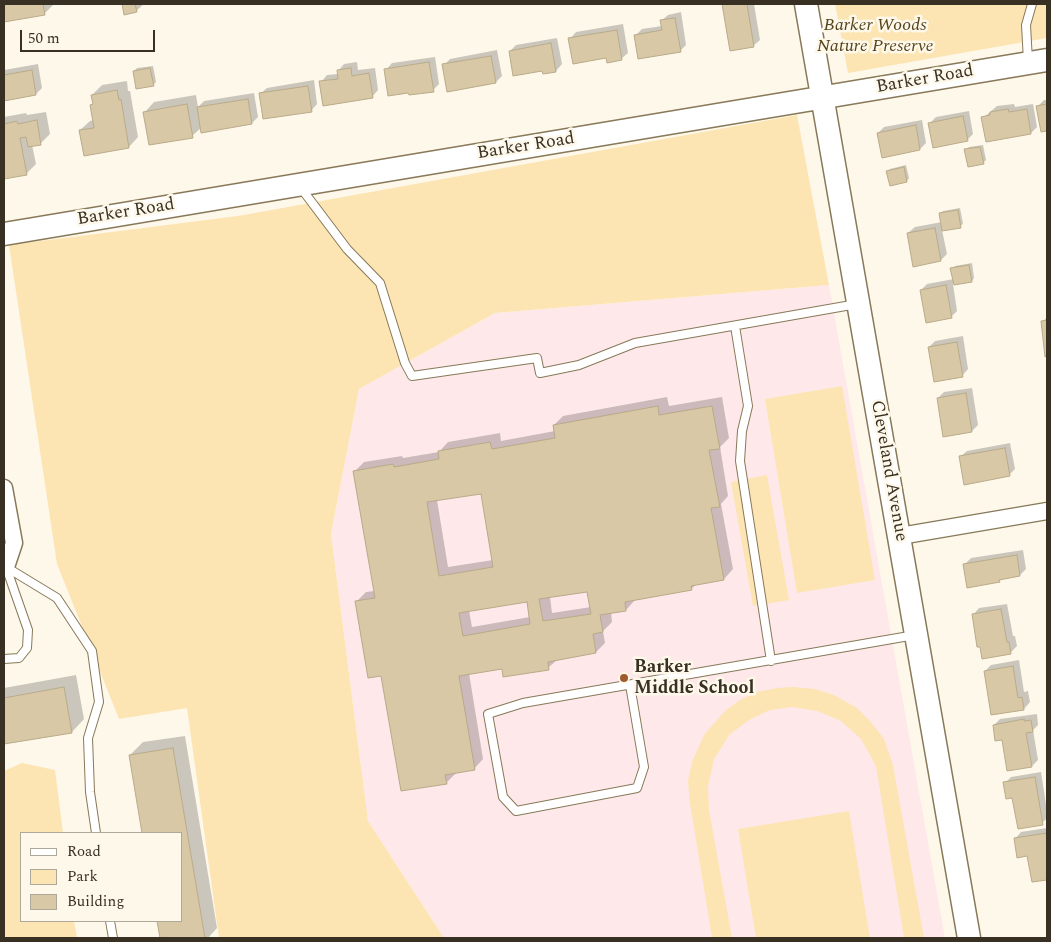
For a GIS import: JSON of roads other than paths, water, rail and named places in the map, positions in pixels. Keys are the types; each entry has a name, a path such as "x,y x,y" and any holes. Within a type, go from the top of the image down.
{"street":[{"name":"Cleveland Avenue","path":"806,4 969,938"},
{"name":"Barker Road","path":"4,234 1038,61"},
{"path":"4,488 14,543 5,568"},
{"path":"900,536 1047,511"}],"lane":[{"path":"1032,4 1026,25 1038,61"},
{"path":"298,185 346,249 380,283 405,363 412,376 537,358 540,373 579,365 635,343 859,304"},
{"path":"735,326 748,406 742,431 740,461 771,661"},
{"path":"4,659 19,658 28,648 28,630 5,568"},
{"path":"5,568 57,598 92,652 99,702 88,738 90,792 96,832"},
{"path":"630,685 644,767 637,788 516,811 502,797 488,714 524,703 917,635"},
{"path":"110,922 113,938"}],"place":[{"name":"Barker Middle School","path":"624,678"}],"park label":[{"name":"Barker Woods Nature Preserve","path":"875,36"}]}
